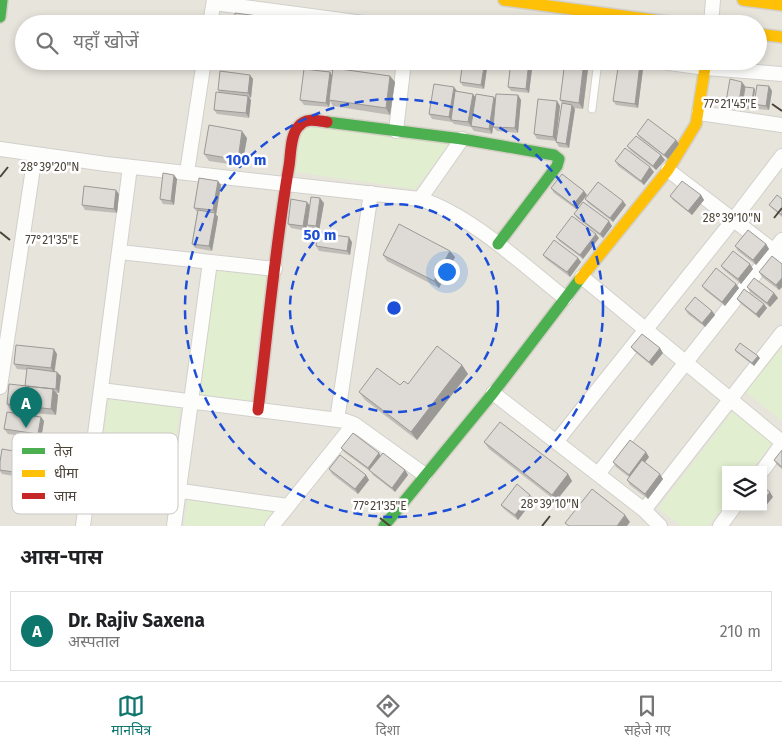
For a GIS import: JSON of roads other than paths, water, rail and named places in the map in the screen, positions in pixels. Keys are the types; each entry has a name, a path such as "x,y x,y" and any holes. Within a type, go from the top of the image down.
{"street":[{"path":"0,17 2,0"},
{"path":"504,0 616,15"},
{"path":"712,15 713,0"},
{"path":"743,0 782,5"},
{"path":"212,15 214,2 307,15"},
{"path":"767,35 782,37"},
{"path":"187,172 203,70"},
{"path":"396,131 403,70"},
{"path":"384,526 493,393 565,298 668,170 691,135 700,113 705,70"},
{"path":"748,70 782,74"},
{"path":"700,113 782,125"},
{"path":"258,410 286,183 294,135 297,127 304,122 310,120 462,139 554,155 559,159 557,166 498,244"},
{"path":"420,198 462,139"},
{"path":"0,149 130,167 420,198 452,212 498,244 565,298"},
{"path":"0,387 35,154"},
{"path":"556,442 782,156"},
{"path":"95,433 130,167"},
{"path":"598,474 686,362 779,249 734,219 668,170"},
{"path":"337,420 371,193"},
{"path":"120,252 275,269"},
{"path":"178,499 210,262"},
{"path":"582,277 782,443 765,466"},
{"path":"644,510 782,333"},
{"path":"101,390 337,420 354,424 425,475"},
{"path":"493,393 644,510 655,525"},
{"path":"272,526 354,424"},
{"path":"179,492 288,506"},
{"path":"720,526 731,511"}],"lane":[{"path":"592,109 597,70"}],"place":[{"name":"Dr. Rajiv Saxena","path":"26,428"}]}
